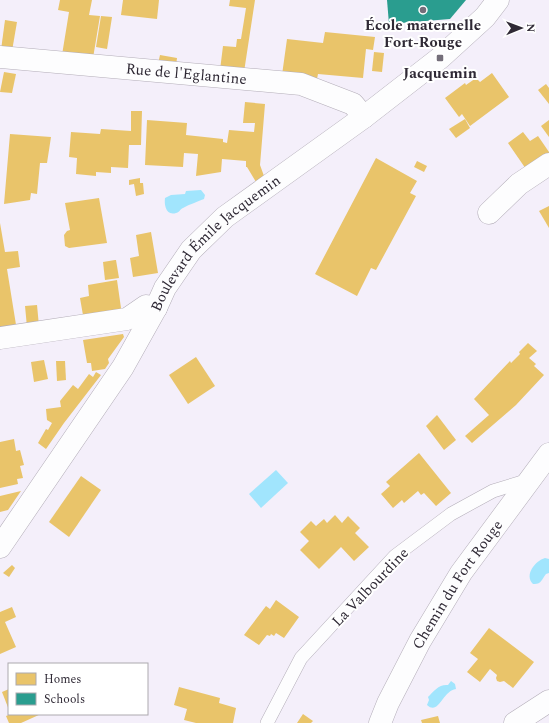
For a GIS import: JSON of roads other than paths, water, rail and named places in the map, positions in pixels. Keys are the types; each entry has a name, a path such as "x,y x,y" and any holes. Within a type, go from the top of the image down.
{"street":[{"name":"Boulevard Émile Jacquemin","path":"1,543 123,367 156,308 165,288 191,250 225,217 364,117 440,58 485,17 498,0"},
{"name":"Rue de l'Eglantine","path":"0,57 301,84 353,104 364,117"},
{"path":"489,213 519,184 549,164"},
{"path":"0,338 127,319 146,306 156,308"},
{"name":"Chemin du Fort Rouge","path":"380,723 388,703 420,641 461,573 549,454"},
{"path":"515,723 549,700"}],"lane":[{"name":"La Valbourdine","path":"267,723 301,658 395,556 451,514 493,491 531,479"}],"water":[{"path":"201,190 205,195 204,199 182,209 177,213 170,213 166,209 165,198 171,195 185,194 186,191"},
{"path":"276,470 288,483 261,508 249,494"},
{"path":"545,558 549,559 549,573 546,574 540,583 533,584 530,573 534,565"},
{"path":"451,681 455,684 456,689 447,694 435,707 431,708 427,705 429,700 428,697 432,692 439,687 448,685"}],"place":[{"name":"École maternelle Fort-Rouge","path":"423,10"},
{"name":"Jacquemin","path":"440,58"}]}
